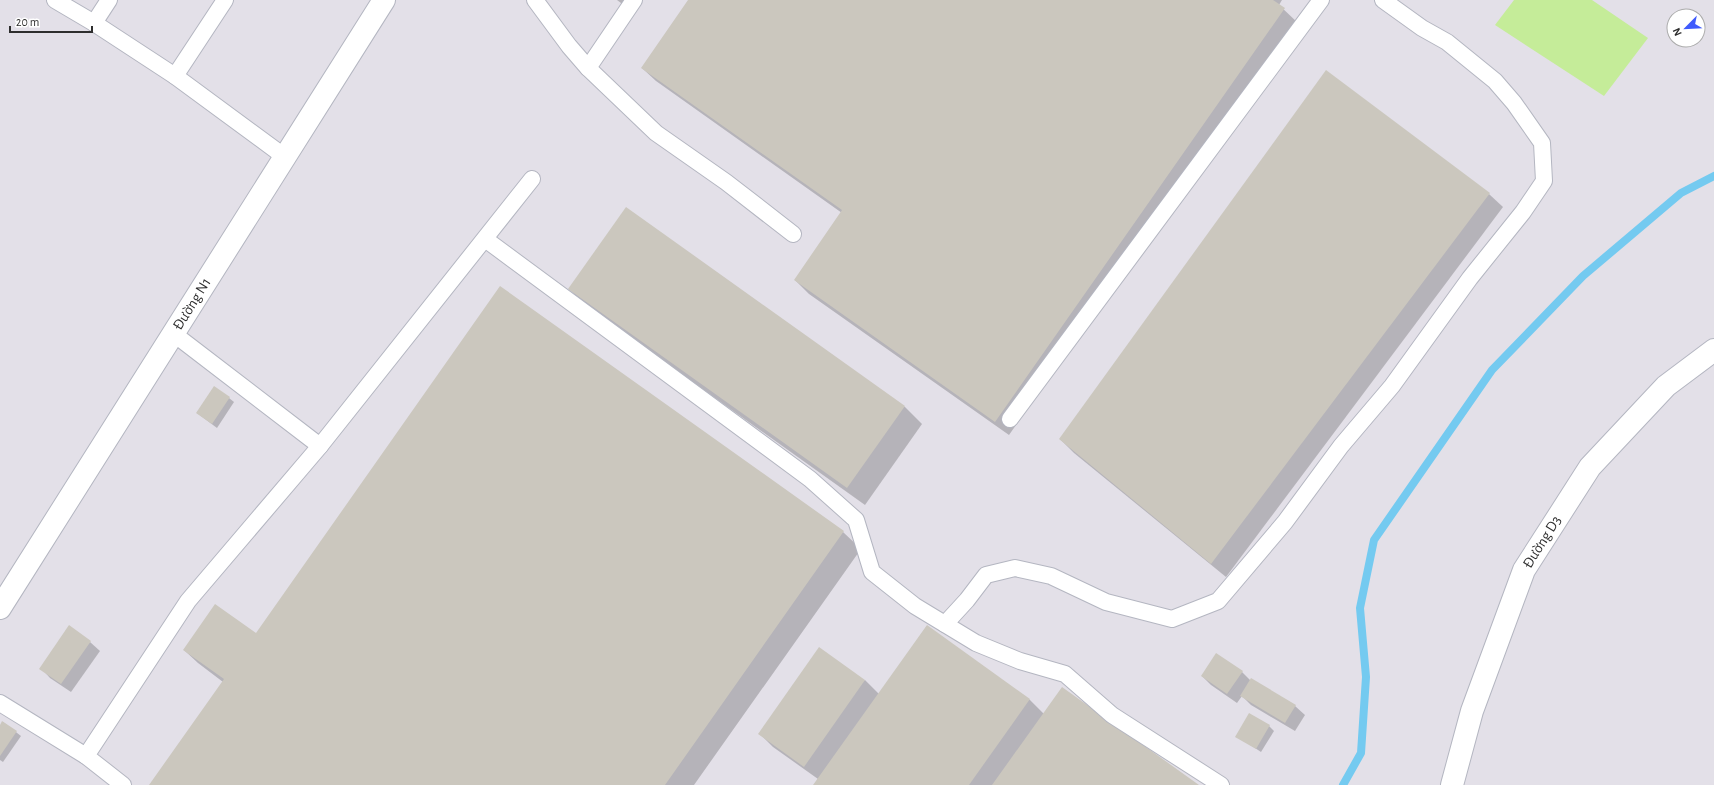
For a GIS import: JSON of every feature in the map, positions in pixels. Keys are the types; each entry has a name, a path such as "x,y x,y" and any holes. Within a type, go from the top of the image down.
{"street":[{"name":"Đường N1","path":"0,608 384,0"},
{"name":"Đường D3","path":"1452,785 1472,711 1524,570 1590,467 1666,386 1714,350"}],"lane":[{"path":"55,0 175,76 285,157"},
{"path":"94,24 109,0"},
{"path":"175,76 225,0"},
{"path":"535,0 569,46 588,68 656,134 726,182 793,234"},
{"path":"588,68 634,0"},
{"path":"1010,419 1321,0"},
{"path":"944,624 967,600 986,575 1015,568 1051,576 1106,602 1172,619 1218,601 1284,522 1341,446 1392,386 1470,278 1523,212 1544,181 1542,143 1514,103 1495,81 1447,42 1422,28 1383,0"},
{"path":"86,756 188,601 320,446 532,179"},
{"path":"485,239 810,479 856,520 872,572 915,606 976,643 1020,661 1065,674 1112,715 1221,785"},
{"path":"174,334 320,446"},
{"path":"0,703 86,756 123,785"}],"shaded area":[{"path":"0,0 1714,0 1714,785 0,785"}],"green space":[{"path":"1514,0 1592,0 1648,38 1604,96 1495,25"}],"building":[{"path":"688,0 1273,0 1285,8 995,422 794,280 842,210 641,68"},
{"path":"1326,70 1490,193 1211,564 1059,439"},
{"path":"626,207 905,406 847,488 568,289"},
{"path":"500,286 844,531 665,785 149,785 224,679 183,650 215,604 256,633"},
{"path":"214,386 230,397 212,424 196,413"},
{"path":"69,625 91,641 61,684 39,669"},
{"path":"927,625 1030,699 969,785 813,785"},
{"path":"819,647 865,680 804,767 758,734"},
{"path":"1216,653 1243,671 1227,694 1201,676"},
{"path":"1251,678 1296,705 1285,723 1240,696"},
{"path":"1062,687 1199,785 992,785"},
{"path":"1249,713 1270,725 1256,749 1235,737"},
{"path":"2,721 17,731 0,756 0,725"}],"waterway":[{"path":"1343,785 1361,753 1366,677 1360,608 1374,540 1492,370 1583,276 1681,193 1714,176"}]}
